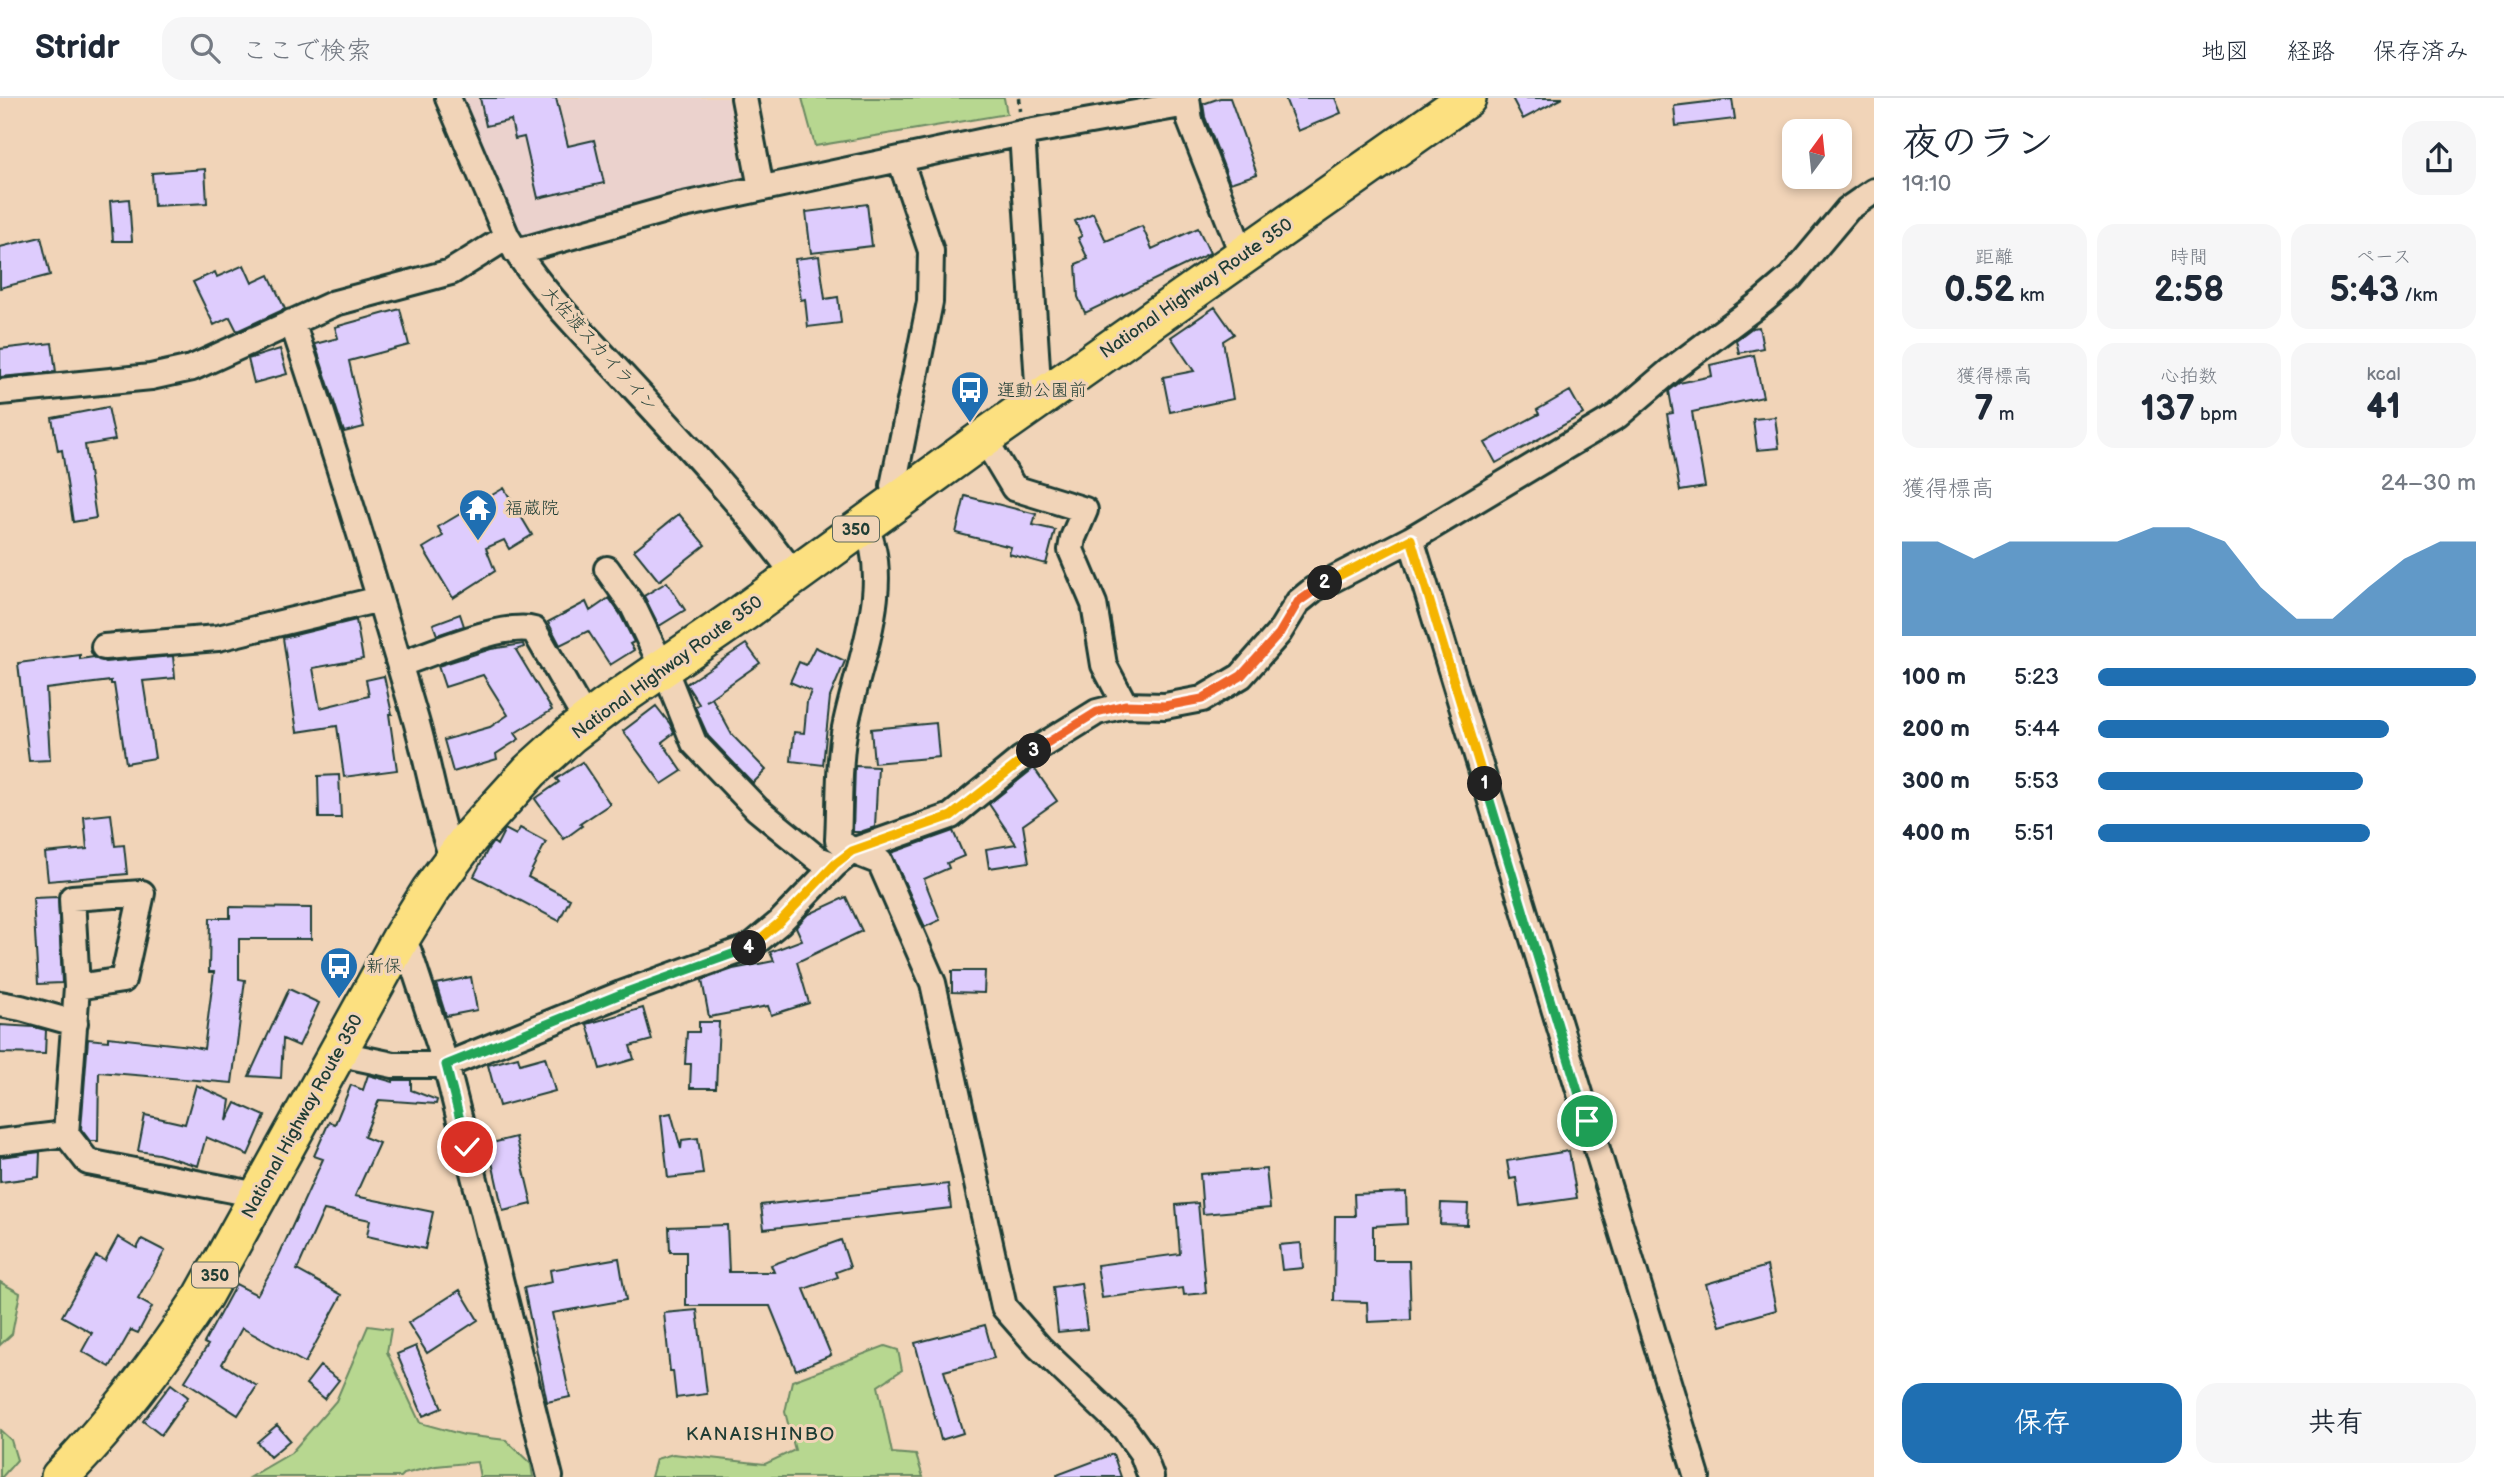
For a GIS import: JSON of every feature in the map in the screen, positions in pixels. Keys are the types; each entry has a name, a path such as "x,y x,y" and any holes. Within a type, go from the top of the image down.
{"highway":[{"name":"National Highway Route 350","path":"60,1477 88,1448 168,1349 203,1296 401,937 453,860 530,771 587,722 1467,98"}],"street":[{"name":"大佐渡スカイライン","path":"447,98 512,244 561,309 674,431 794,574"},
{"path":"744,98 761,188"},
{"path":"0,392 150,377 192,368 335,303 452,272 512,244 761,188 1187,101 1190,121 1242,256"},
{"path":"1022,133 1039,399"},
{"path":"898,500 893,486 930,302 931,251 900,159"},
{"path":"338,1051 393,1065 446,1065 621,994 750,947 779,923 844,858 951,816 1021,759 1097,712 1125,705 1165,706 1202,699 1241,676 1279,634 1298,602 1314,589 1411,539 1617,416 1671,370 1791,277 1848,209 1874,191"},
{"path":"292,322 349,492 428,761 444,838 453,860"},
{"path":"984,438 1014,488 1085,510 1071,550 1094,604 1104,665 1125,705"},
{"path":"844,858 838,840 844,735 875,602 877,569 873,540 864,524"},
{"path":"1411,539 1697,1477"},
{"path":"607,569 633,606 663,668 694,743 757,809 818,859 844,858 880,862 933,983 1004,1307 1039,1348 1124,1428 1143,1453 1151,1477"},
{"path":"104,647 218,638 380,599"},
{"path":"400,664 506,629 525,627 534,630 587,722"},
{"path":"401,937 410,951 446,1065 550,1477"},
{"path":"77,987 66,1134 88,1162 258,1195"},
{"path":"0,1004 75,1023"},
{"path":"0,1142 66,1134"}],"shaded area":[{"path":"463,98 728,98 743,176 526,243 505,208"}],"green space":[{"path":"802,98 1004,98 1007,114 815,146"},
{"path":"0,1282 20,1293 12,1334 0,1345"},
{"path":"368,1326 391,1329 387,1352 420,1423 464,1435 506,1440 531,1464 533,1477 480,1477 477,1462 436,1466 401,1477 250,1477 291,1453 336,1401"},
{"path":"885,1346 898,1350 902,1370 878,1386 892,1453 916,1455 923,1477 651,1477 656,1459 673,1454 765,1464 795,1450 785,1412 792,1381"},
{"path":"0,1430 11,1440 17,1460 2,1477 0,1477"}],"building":[{"path":"480,98 556,98 568,146 594,140 604,183 538,198 524,137 515,139 511,120 486,126"},
{"path":"1220,98 1230,98 1257,174 1230,183 1205,117 1203,104"},
{"path":"1285,98 1335,98 1341,113 1298,131"},
{"path":"1512,98 1563,98 1523,119"},
{"path":"1732,99 1735,119 1676,126 1674,106"},
{"path":"205,169 207,203 154,206 152,173"},
{"path":"129,199 132,241 113,241 110,201"},
{"path":"867,204 872,246 811,253 806,212"},
{"path":"1093,213 1106,241 1142,226 1152,249 1198,228 1210,253 1085,313 1078,297 1076,264 1088,259 1078,238 1082,236 1075,221"},
{"path":"41,237 50,275 0,288 0,247"},
{"path":"819,256 825,299 838,297 841,323 808,327 805,299 801,300 795,259"},
{"path":"244,265 252,283 269,275 285,309 237,331 230,317 214,325 193,282 215,272 217,277"},
{"path":"1215,307 1234,334 1223,341 1233,399 1170,412 1163,377 1194,371 1171,337"},
{"path":"400,309 409,345 349,361 364,427 344,432 315,344 338,338 335,327"},
{"path":"1759,327 1763,348 1739,353 1736,340 1752,328"},
{"path":"52,343 56,372 0,377 0,349"},
{"path":"280,349 287,374 254,383 248,359"},
{"path":"1754,355 1763,397 1692,412 1705,487 1680,491 1667,414 1673,413 1669,391 1679,383 1712,376 1710,365"},
{"path":"1570,391 1583,414 1496,463 1485,443 1539,414 1537,410"},
{"path":"108,407 115,440 85,445 96,518 73,522 62,450 58,451 52,418"},
{"path":"1775,417 1779,448 1757,450 1753,419"},
{"name":"福蔵院","path":"504,488 532,535 509,549 504,540 486,548 495,571 453,598 423,548 443,536 438,527"},
{"path":"965,496 1036,514 1033,525 1055,530 1046,564 1009,554 1011,547 956,533"},
{"path":"679,514 705,545 659,581 634,550"},
{"path":"667,582 685,610 659,626 644,596"},
{"path":"609,598 634,642 630,644 634,650 610,665 588,631 560,645 548,622 586,602 590,611"},
{"path":"460,614 464,626 437,635 433,624"},
{"path":"356,620 363,659 313,668 320,708 369,696 366,680 384,676 392,714 389,714 397,770 344,777 337,726 297,732 283,638"},
{"path":"523,644 524,647 516,650 552,710 515,733 519,739 496,754 497,759 453,772 444,740 490,727 508,715 483,675 445,687 438,666 491,649"},
{"path":"746,644 760,663 706,701 712,698 732,735 766,770 753,783 708,736 695,707 699,704 686,684"},
{"path":"815,647 845,661 830,697 823,765 791,761 794,732 804,733 807,702 811,691 790,682 799,662 806,665"},
{"path":"80,655 80,659 94,657 105,662 173,656 175,678 143,681 155,758 126,763 114,684 111,684 111,681 46,689 50,760 29,761 18,663"},
{"path":"656,706 674,733 662,742 682,771 662,784 623,731"},
{"path":"936,723 939,757 874,763 871,729"},
{"path":"582,762 610,804 580,824 582,826 564,839 535,799 559,782 556,779"},
{"path":"855,766 878,767 875,827 860,832 853,832"},
{"path":"1034,768 1057,801 1023,825 1029,862 989,868 986,849 1016,844 989,804"},
{"path":"339,775 341,818 319,818 318,776"},
{"path":"111,814 115,846 124,845 127,874 48,881 45,853 87,849 84,817"},
{"path":"520,828 546,842 528,877 570,899 559,921 474,876 488,849 493,842 497,845 505,829 516,835"},
{"path":"953,831 964,856 947,863 949,868 924,879 940,920 925,927 891,853"},
{"path":"58,897 62,983 38,984 33,898"},
{"path":"846,897 862,931 797,962 809,1003 771,1015 768,1006 709,1017 702,980 733,969 774,961 770,952 802,940 796,927 807,915"},
{"path":"230,907 311,908 311,939 239,939 239,979 245,980 232,1083 99,1072 98,1141 90,1141 81,1129 88,1039 108,1041 108,1037 204,1049 214,972 209,972 210,918 230,918"},
{"path":"952,971 985,971 984,993 952,992"},
{"path":"471,977 477,1010 446,1016 436,984"},
{"path":"289,989 319,1003 299,1046 283,1039 281,1078 249,1076"},
{"path":"643,1008 652,1040 630,1046 634,1059 600,1069 587,1024"},
{"path":"699,1022 719,1022 716,1088 690,1088 691,1064 685,1064 687,1032 699,1032"},
{"path":"0,1025 46,1030 45,1054 0,1053"},
{"path":"518,1057 520,1064 545,1057 555,1091 499,1106 488,1065"},
{"path":"368,1075 393,1082 411,1080 411,1090 437,1100 436,1104 379,1100 364,1137 379,1143 355,1196 433,1212 425,1249 367,1236 370,1220 324,1210 297,1270 342,1295 305,1363 242,1328 222,1364 257,1386 238,1415 185,1381 208,1345 204,1343 236,1284 257,1295 275,1264 323,1159 314,1156 329,1122 335,1124 351,1085 363,1090"},
{"path":"196,1085 230,1100 227,1121 236,1103 265,1116 248,1155 206,1137 198,1166 138,1151 145,1115 185,1124"},
{"path":"671,1113 681,1149 682,1140 698,1138 703,1174 668,1178 661,1115"},
{"path":"516,1137 532,1204 503,1211 488,1144"},
{"path":"1569,1151 1577,1198 1520,1206 1516,1178 1510,1179 1507,1161"},
{"path":"40,1152 39,1177 0,1182 0,1157"},
{"path":"1266,1169 1270,1208 1203,1214 1200,1174"},
{"path":"948,1184 951,1208 764,1229 761,1205"},
{"path":"1406,1192 1407,1224 1373,1226 1373,1261 1409,1261 1411,1320 1368,1322 1367,1302 1334,1301 1335,1216 1355,1216 1354,1194"},
{"path":"1198,1203 1206,1293 1184,1295 1183,1288 1102,1298 1097,1265 1180,1254 1176,1205"},
{"path":"1441,1203 1468,1204 1467,1225 1440,1224"},
{"path":"727,1225 729,1272 774,1272 771,1265 841,1240 850,1267 836,1272 838,1277 804,1289 831,1355 796,1370 770,1306 686,1306 686,1252 670,1252 669,1227"},
{"path":"118,1237 137,1248 142,1239 165,1251 138,1299 152,1307 138,1333 131,1330 110,1367 82,1351 92,1333 62,1316 96,1256 105,1261"},
{"path":"1301,1243 1303,1268 1282,1270 1279,1245"},
{"path":"619,1258 626,1300 552,1313 570,1397 547,1402 524,1288 552,1282 550,1270"},
{"path":"1767,1266 1776,1310 1720,1326 1706,1284"},
{"path":"1081,1283 1087,1329 1058,1332 1053,1287"},
{"path":"460,1290 478,1320 427,1353 408,1323"},
{"path":"697,1310 707,1394 676,1398 673,1371 670,1371 664,1313"},
{"path":"985,1325 994,1358 944,1371 963,1433 941,1440 915,1343"},
{"path":"416,1346 442,1408 423,1416 397,1354"},
{"path":"320,1366 339,1380 324,1399 306,1384"},
{"path":"171,1384 188,1397 161,1435 143,1421"},
{"path":"277,1425 290,1440 270,1457 257,1442"},
{"path":"1113,1454 1121,1477 1057,1475"}],"place":[{"name":"運動公園前","path":"970,424"},
{"name":"福蔵院","path":"478,542"},
{"name":"新保","path":"339,1000"}],"district":[{"name":"KANAISHINBO","path":"761,1433"}],"route":[{"path":"467,1147 446,1065 621,994 750,947 779,923 835,864 852,851 951,816 1021,759 1097,712 1125,705 1165,706 1202,699 1241,676 1279,634 1298,602 1314,589 1411,539 1587,1121"}]}
